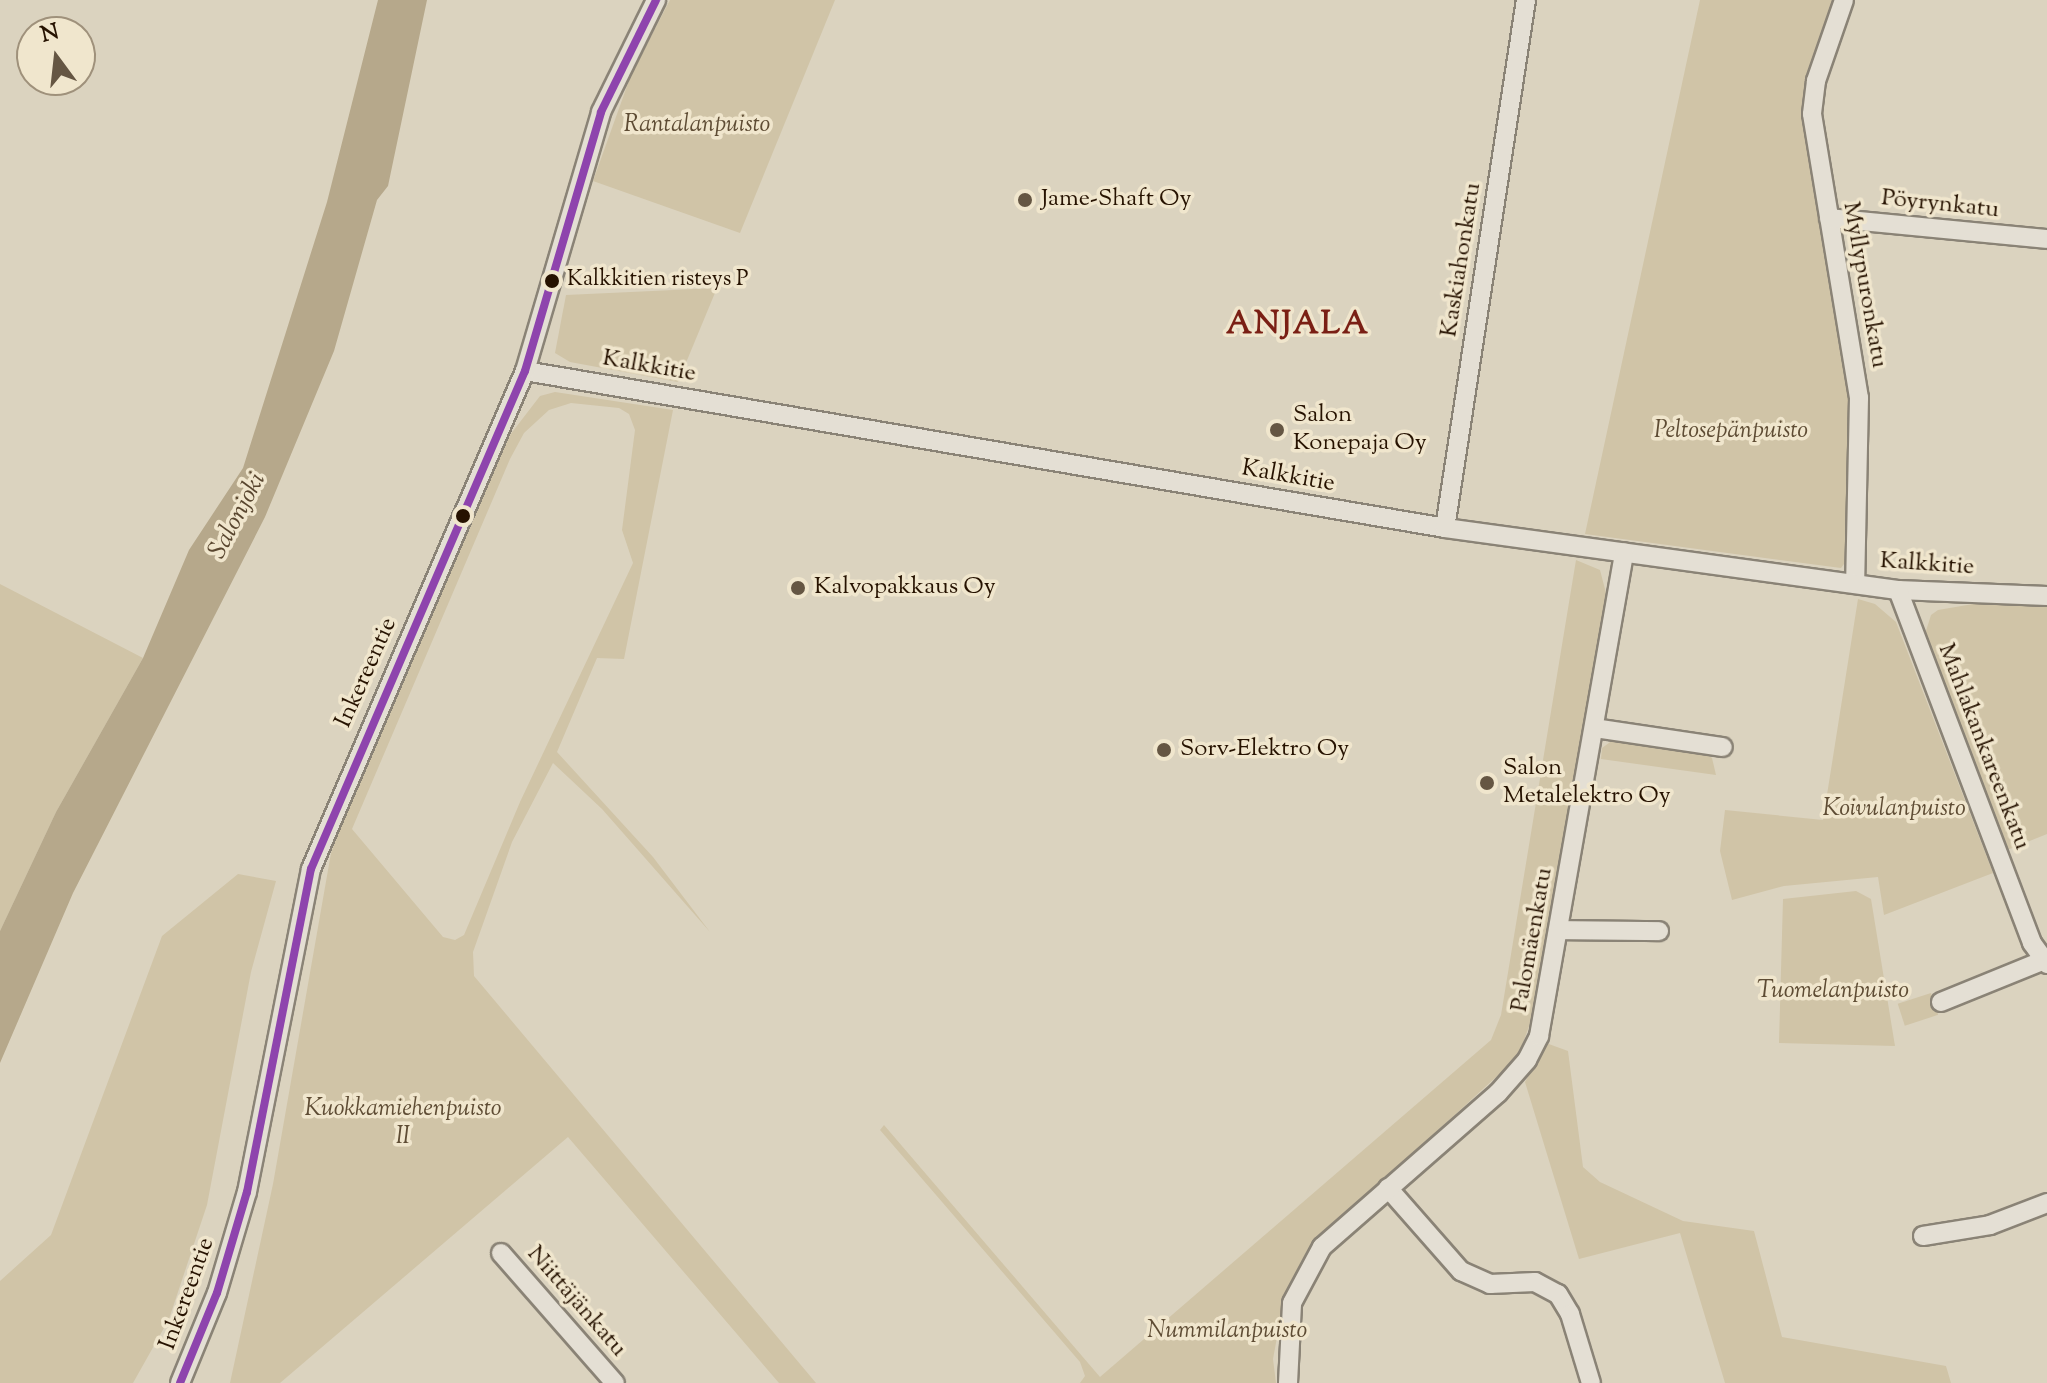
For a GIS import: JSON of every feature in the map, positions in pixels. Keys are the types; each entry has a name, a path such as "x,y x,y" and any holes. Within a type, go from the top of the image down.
{"street":[{"name":"Inkereentie","path":"180,1383 217,1293 247,1192 311,869 525,371 601,112 656,0"},
{"name":"Kaskiahonkatu","path":"1445,528 1526,0"},
{"name":"Myllypuronkatu","path":"1844,0 1812,105 1814,146 1859,398 1855,584"},
{"name":"Pöyrynkatu","path":"1829,218 2047,239"},
{"name":"Kalkkitie","path":"525,371 1445,528 1898,590 2047,596"},
{"name":"Palomäenkatu","path":"1288,1383 1287,1328 1307,1269 1322,1247 1498,1093 1527,1060 1547,1009 1624,552"},
{"name":"Mahlakankareenkatu","path":"1898,590 2032,943 2046,961"},
{"path":"1594,728 1723,747"},
{"path":"1560,930 1659,931"},
{"path":"1941,1002 2046,961"},
{"path":"1388,1188 1461,1271 1490,1284 1535,1282 1558,1294 1570,1314 1591,1383"},
{"path":"1923,1236 1990,1225 2047,1203"},
{"name":"Niittäjänkatu","path":"501,1253 615,1383"}],"green space":[{"name":"Rantalanpuisto","path":"670,0 835,0 740,233 593,181 631,75"},
{"name":"Peltosepänpuisto","path":"1700,0 1836,0 1810,66 1804,126 1852,412 1847,560 1841,568 1585,534"},
{"path":"717,288 678,382 570,362 555,353 566,295"},
{"name":"Kuokkamiehenpuisto II","path":"555,392 673,410 624,659 597,658 557,752 653,857 710,932 602,809 553,763 512,842 473,952 474,976 816,1383 779,1383 568,1137 280,1383 230,1383 273,1184 331,853 357,780 510,435 540,396","holes":["571,403 619,408 629,414 635,430 622,530 633,563 520,802 464,935 455,940 443,937 352,829 510,459 524,433 549,410"]},
{"name":"Nummilanpuisto","path":"1576,560 1600,570 1606,593 1538,1001 1518,1057 1308,1249 1285,1294 1273,1359 1276,1383 1080,1383 1085,1376 1080,1362 880,1130 884,1125 1100,1377 1491,1040 1501,1015"},
{"path":"0,584 143,658 56,812 0,931"},
{"name":"Koivulanpuisto","path":"1858,599 1875,604 1896,622 1993,873 1884,915 1878,877 1784,886 1732,900 1720,851 1725,810 1823,820"},
{"path":"1979,603 2047,605 2047,834 2007,850 1925,634 1931,615 1938,610"},
{"path":"1613,740 1702,751 1712,758 1716,775 1601,759 1602,748"},
{"path":"238,874 276,881 251,972 207,1205 169,1319 133,1383 0,1383 0,1281 51,1235 162,936"},
{"name":"Tuomelanpuisto","path":"1856,891 1871,899 1895,1046 1779,1043 1783,899"},
{"name":"Tuomelanpuisto","path":"1931,993 1938,1015 1905,1026 1898,1004"},
{"path":"1546,1043 1568,1051 1583,1167 1600,1182 1683,1221 1754,1231 1782,1337 1946,1366 1951,1383 1725,1383 1680,1233 1579,1259 1525,1082"}],"water":[{"name":"Salonjoki","path":"378,0 427,0 388,186 377,200 334,351 265,517 73,893 0,1063 0,931 56,812 143,658 189,550 243,468 327,202"}],"transit line":[{"path":"180,1383 217,1293 247,1192 311,869 525,371 601,112 656,0"}],"place":[{"name":"Jame-Shaft Oy","path":"1025,200"},
{"name":"Kalkkitien risteys P","path":"552,281"},
{"name":"Salon Konepaja Oy","path":"1277,430"},
{"name":"Kalvopakkaus Oy","path":"798,588"},
{"name":"Sorv-Elektro Oy","path":"1164,750"},
{"name":"Salon Metalelektro Oy","path":"1487,783"}],"district":[{"name":"ANJALA","path":"1298,325"}]}
